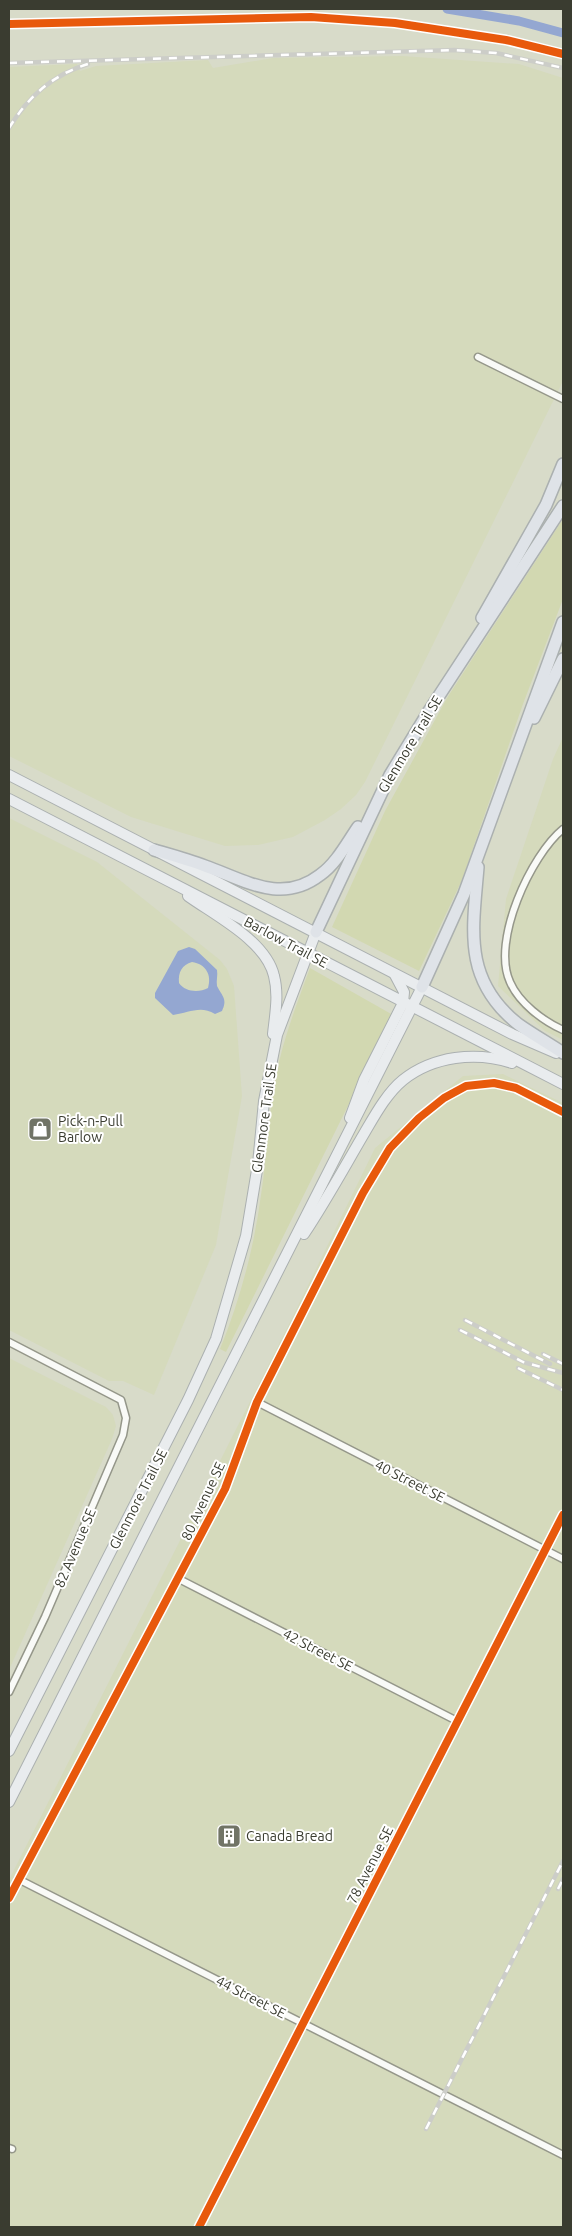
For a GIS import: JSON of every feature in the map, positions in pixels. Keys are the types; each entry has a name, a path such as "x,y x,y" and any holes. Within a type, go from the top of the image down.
{"highway":[{"path":"429,711 534,527 553,491 563,464"},
{"name":"Glenmore Trail SE","path":"316,932 376,802 429,711 563,506"},
{"path":"422,988 464,894 563,622"},
{"path":"509,769 563,659"},
{"path":"154,850 204,865 268,889 297,887 310,882 322,874 376,802"},
{"path":"480,851 473,930 475,961 487,990 495,1002 518,1024 563,1054"}],"main road":[{"name":"Barlow Trail SE","path":"9,775 512,1034 563,1054"},
{"name":"Barlow Trail SE","path":"9,799 563,1084"},
{"path":"157,874 250,941 270,964 274,977 277,1007 269,1070"},
{"name":"Glenmore Trail SE","path":"9,1752 188,1400 216,1339 246,1236 269,1070 277,1035 316,932"},
{"path":"393,973 404,992 408,1005"},
{"path":"408,1005 422,988"},
{"name":"Glenmore Trail SE","path":"9,1802 330,1170 364,1080 408,1005"},
{"path":"283,1262 305,1232 378,1109 402,1080 423,1067 458,1057 488,1057 546,1075"}],"street":[{"path":"478,356 563,400"},
{"path":"563,829 545,846 532,868 509,922 506,958 509,981 523,1001 549,1024 563,1030"},
{"name":"80 Avenue SE","path":"9,1898 225,1489 257,1402 363,1193 390,1148 419,1118 444,1098 466,1086 494,1083 516,1088 563,1112"},
{"name":"82 Avenue SE","path":"9,1342 121,1400 126,1418 123,1435 46,1617 9,1692"},
{"name":"40 Street SE","path":"257,1402 563,1559"},
{"name":"78 Avenue SE","path":"199,2227 563,1515"},
{"name":"42 Street SE","path":"179,1579 457,1721"},
{"name":"44 Street SE","path":"18,1880 563,2155"}],"shaded area":[{"path":"402,56 519,64 563,78 563,381 365,782 356,795 325,820 293,837 258,845 225,846 131,817 9,756 9,67 77,64 80,71 96,66 208,60 213,68 273,58"},
{"path":"563,519 563,599 523,704 462,880 419,971 332,927 385,811 447,698"},
{"path":"563,737 563,1040 545,1031 498,986 506,899 553,759"},
{"path":"9,818 97,862 220,960 227,969 234,986 242,1096 216,1245 154,1395 123,1381 109,1381 9,1330"},
{"path":"310,968 393,1015 226,1352 220,1349 234,1312 245,1274 258,1215 275,1081 281,1052"},
{"path":"503,1074 563,1103 563,2227 9,2227 9,1880 291,1320 375,1148 463,1076"},
{"path":"9,1358 106,1407 113,1415 116,1426 112,1439 9,1670"}],"water":[{"path":"189,947 195,949 217,970 217,986 224,1000 222,1011 215,1014 210,1011 194,1010 173,1015 155,998 155,993 178,951","holes":["189,963 197,963 207,971 209,979 208,988 196,991 188,990 179,983 180,972"]}],"waterway":[{"path":"447,9 519,21 563,33"}],"railway":[{"path":"9,63 455,50 496,53 563,68"},
{"path":"9,128 24,106 42,89 63,74 88,64"},
{"path":"465,1320 550,1364"},
{"path":"460,1330 523,1362 563,1373"},
{"path":"543,1354 563,1364"},
{"path":"518,1368 563,1390"},
{"path":"426,2129 563,1861"},
{"path":"558,1889 563,1879"}],"cycle path":[{"path":"9,24 311,17 395,23 506,40 563,54"},
{"path":"9,1898 225,1489 257,1402 363,1193 390,1148 419,1118 444,1098 466,1086 494,1083 516,1088 563,1112"},
{"path":"199,2227 563,1515"}],"place":[{"name":"Pick-n-Pull Barlow","path":"40,1129"},
{"name":"Canada Bread","path":"229,1836"}]}
